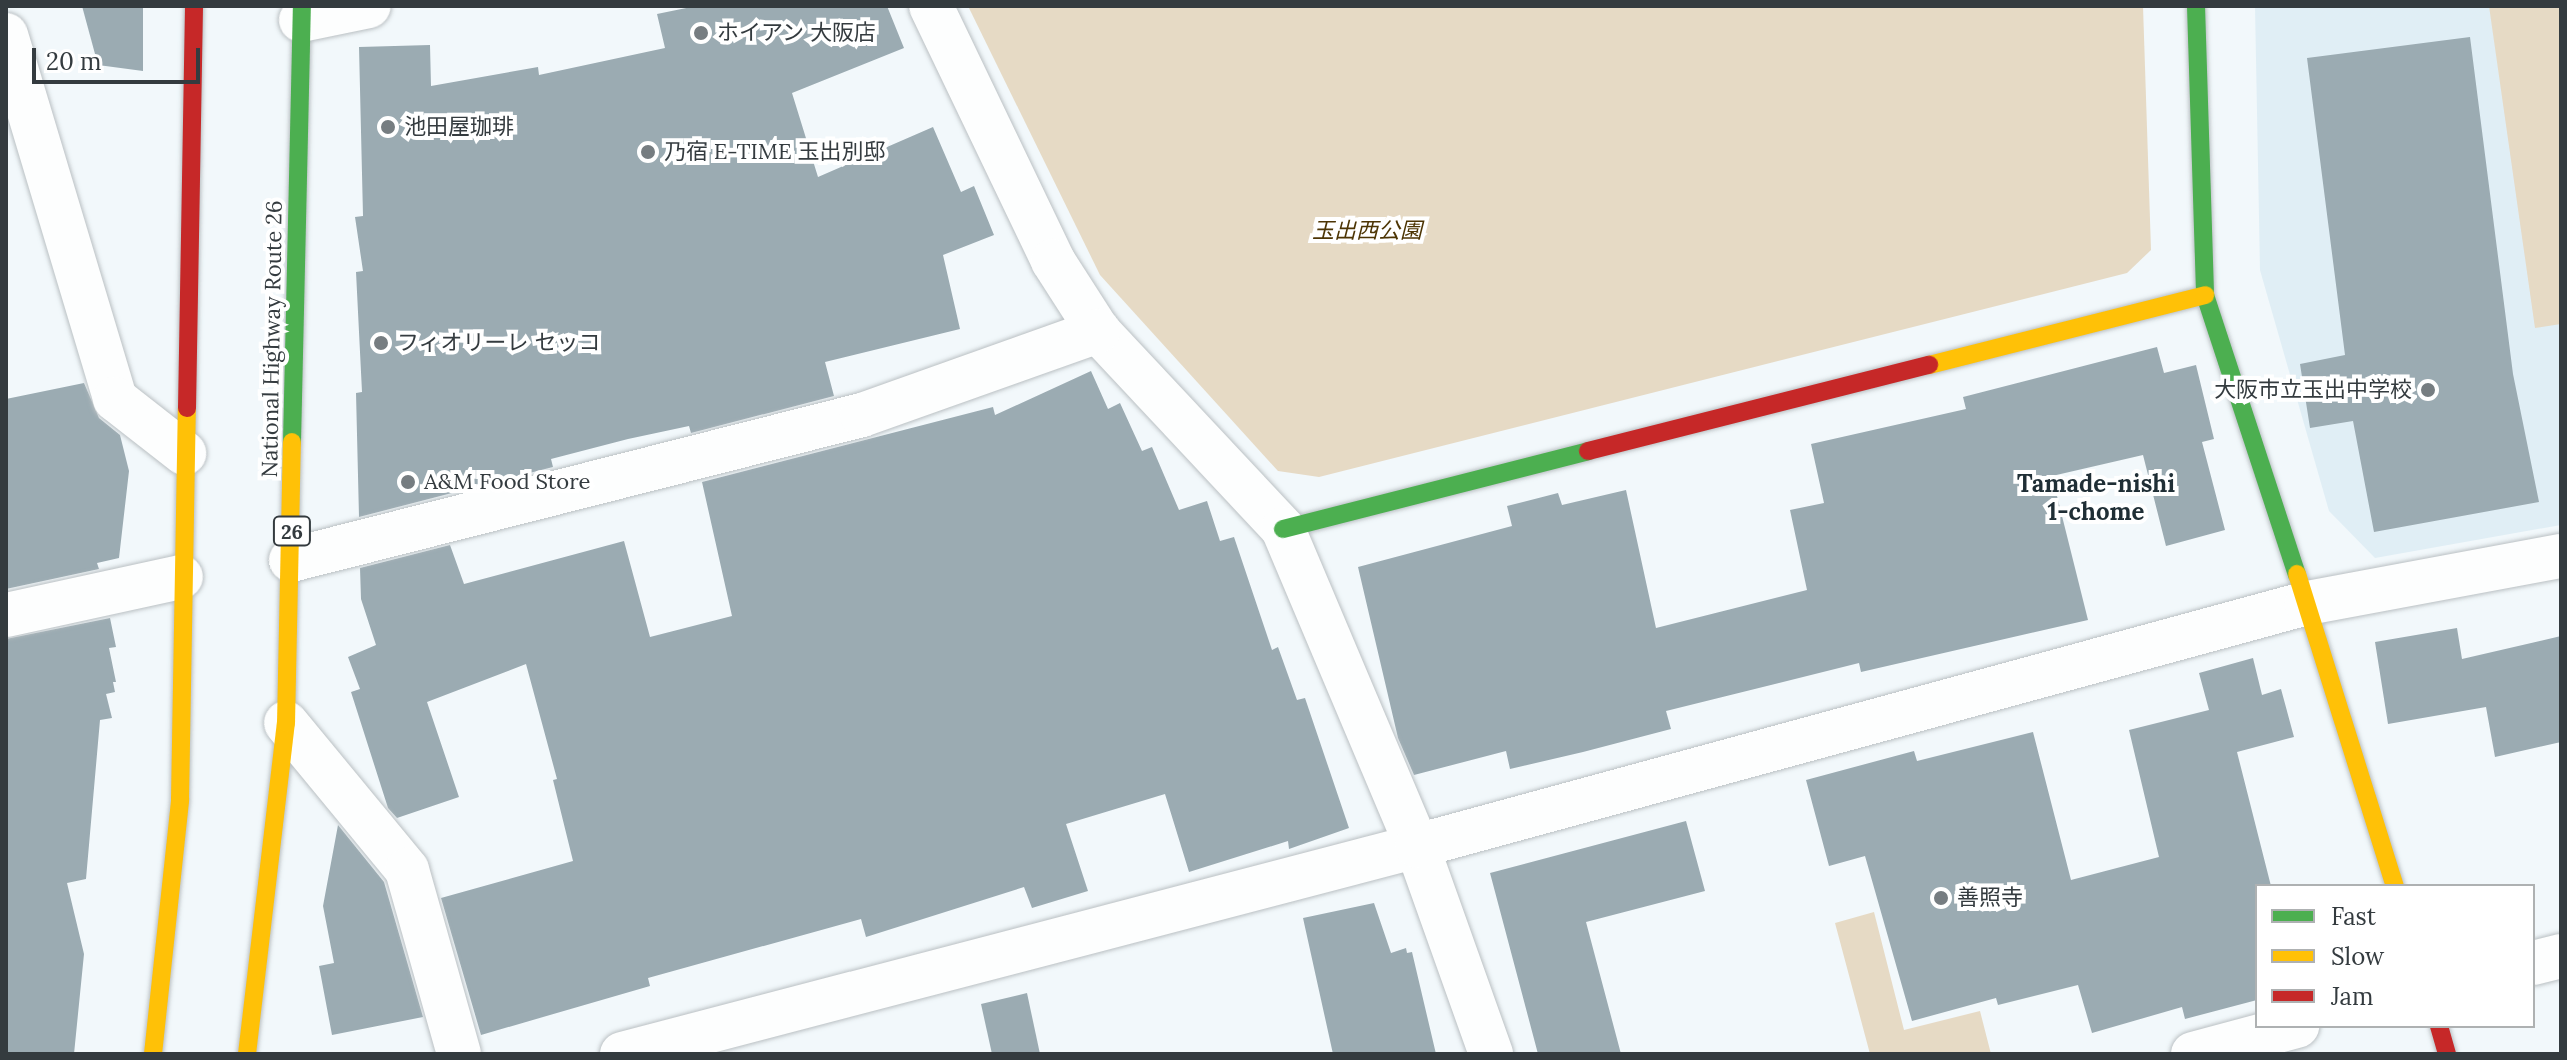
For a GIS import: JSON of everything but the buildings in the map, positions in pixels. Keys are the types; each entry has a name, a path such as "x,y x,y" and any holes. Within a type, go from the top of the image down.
{"main road":[{"path":"153,1054 180,800 181,577 194,6"},
{"path":"2196,6 2205,295 2307,603 2394,884"},
{"name":"National Highway Route 26","path":"247,1054 286,723 301,13"},
{"path":"1283,529 2205,295"},
{"path":"2440,1028 2447,1054"}],"street":[{"path":"301,13 369,6"},
{"path":"931,6 1053,261 1098,331 1283,529 1417,846 1491,1054"},
{"path":"6,35 115,399 184,453"},
{"path":"291,560 862,415 1098,331"},
{"path":"622,1054 1417,846 2307,603 2561,556"},
{"path":"6,615 181,577"},
{"path":"286,723 407,870 459,1054"},
{"path":"2535,962 2561,956"},
{"path":"2193,1054 2290,1028"}],"shaded area":[{"name":"大阪市立玉出中学校","path":"2255,6 2561,6 2561,525 2375,558 2329,511 2260,270"}],"green space":[{"name":"玉出西公園","path":"968,6 2143,6 2151,250 2127,273 1319,477 1278,471 1100,275"},
{"path":"2489,6 2561,6 2561,324 2535,328"},
{"path":"1874,912 1904,1030 1980,1011 1991,1054 1870,1054 1835,923"}],"traffic: fast":[{"path":"292,442 302,6"},
{"path":"2196,6 2205,295 2297,574"},
{"path":"1283,529 1588,451"}],"traffic: slow":[{"path":"1929,365 2205,295"},
{"path":"153,1054 180,800 187,408"},
{"path":"247,1054 286,723 292,442"},
{"path":"2297,574 2394,884"}],"traffic: jam":[{"path":"187,408 194,6"},
{"path":"1588,451 1929,365"},
{"path":"2440,1028 2447,1054"}],"place":[{"name":"ホイアン 大阪店","path":"701,33"},
{"name":"池田屋珈琲","path":"388,127"},
{"name":"乃宿 E-TIME 玉出別邸","path":"648,152"},
{"name":"フィオリーレ セッコ","path":"381,343"},
{"name":"大阪市立玉出中学校","path":"2428,390"},
{"name":"A&M Food Store","path":"408,482"},
{"name":"善照寺","path":"1941,898"}],"district":[{"name":"Tamade-nishi 1-chome","path":"2096,498"}]}
